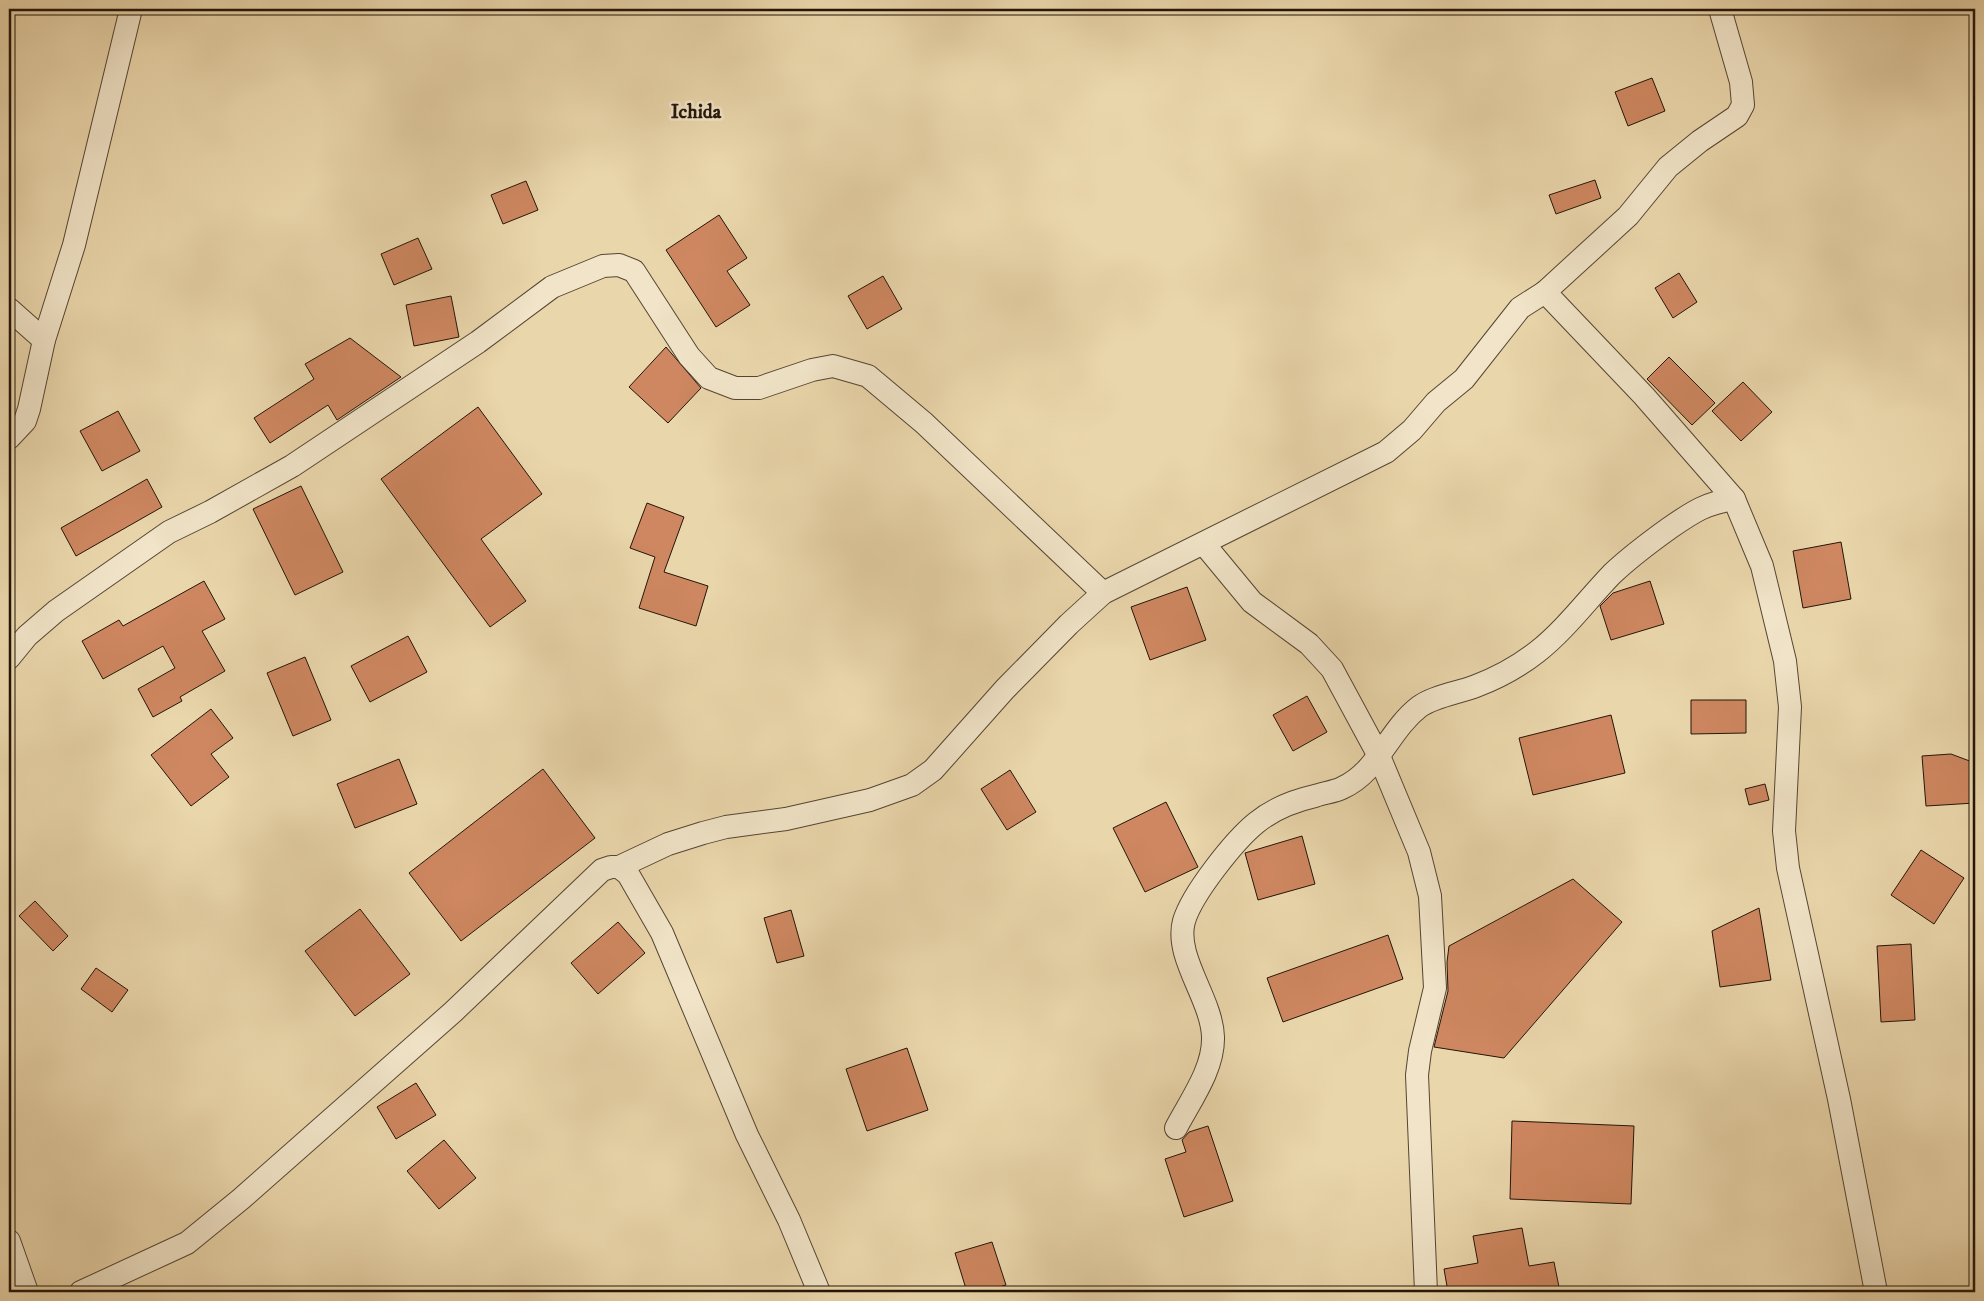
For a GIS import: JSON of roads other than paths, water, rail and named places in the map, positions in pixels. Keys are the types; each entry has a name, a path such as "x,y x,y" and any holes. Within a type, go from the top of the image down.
{"street":[{"path":"9,438 25,422 35,390 44,340 74,244 131,9"},
{"path":"81,1292 187,1243 242,1200 460,1005 593,878 611,867 619,867 668,844 704,833 726,827 786,819 870,800 912,785 933,770 1004,689 1103,594 1386,452 1412,430 1436,402 1464,379 1520,308 1545,292 1628,216 1668,167 1700,141 1737,116 1743,105 1741,82 1720,9"},
{"path":"9,658 27,636 56,611 169,532 210,512 292,466 478,342 552,287 602,266 619,265 634,271 689,356 709,378 734,388 759,388 812,370 833,366 868,376 924,423 1103,594"},
{"path":"1545,292 1644,396 1734,499 1762,566 1785,661 1790,707 1784,831 1788,868 1839,1099 1876,1292"},
{"path":"9,309 44,340"},
{"path":"1176,1128 1208,1068 1214,1039 1209,1010 1182,942 1184,921 1198,894 1230,848 1256,823 1279,807 1342,788 1366,771 1406,719 1421,706 1477,686 1523,661 1537,651 1614,573 1644,546 1694,511 1712,502 1734,499"},
{"path":"1204,544 1252,602 1309,644 1332,669 1379,756 1419,852 1430,896 1435,988 1420,1051 1417,1075 1426,1292"},
{"path":"619,867 628,874 662,933 747,1135 789,1220 819,1292"},
{"path":"9,1241 27,1292"}],"district":[{"name":"Ichida","path":"696,111"}]}
